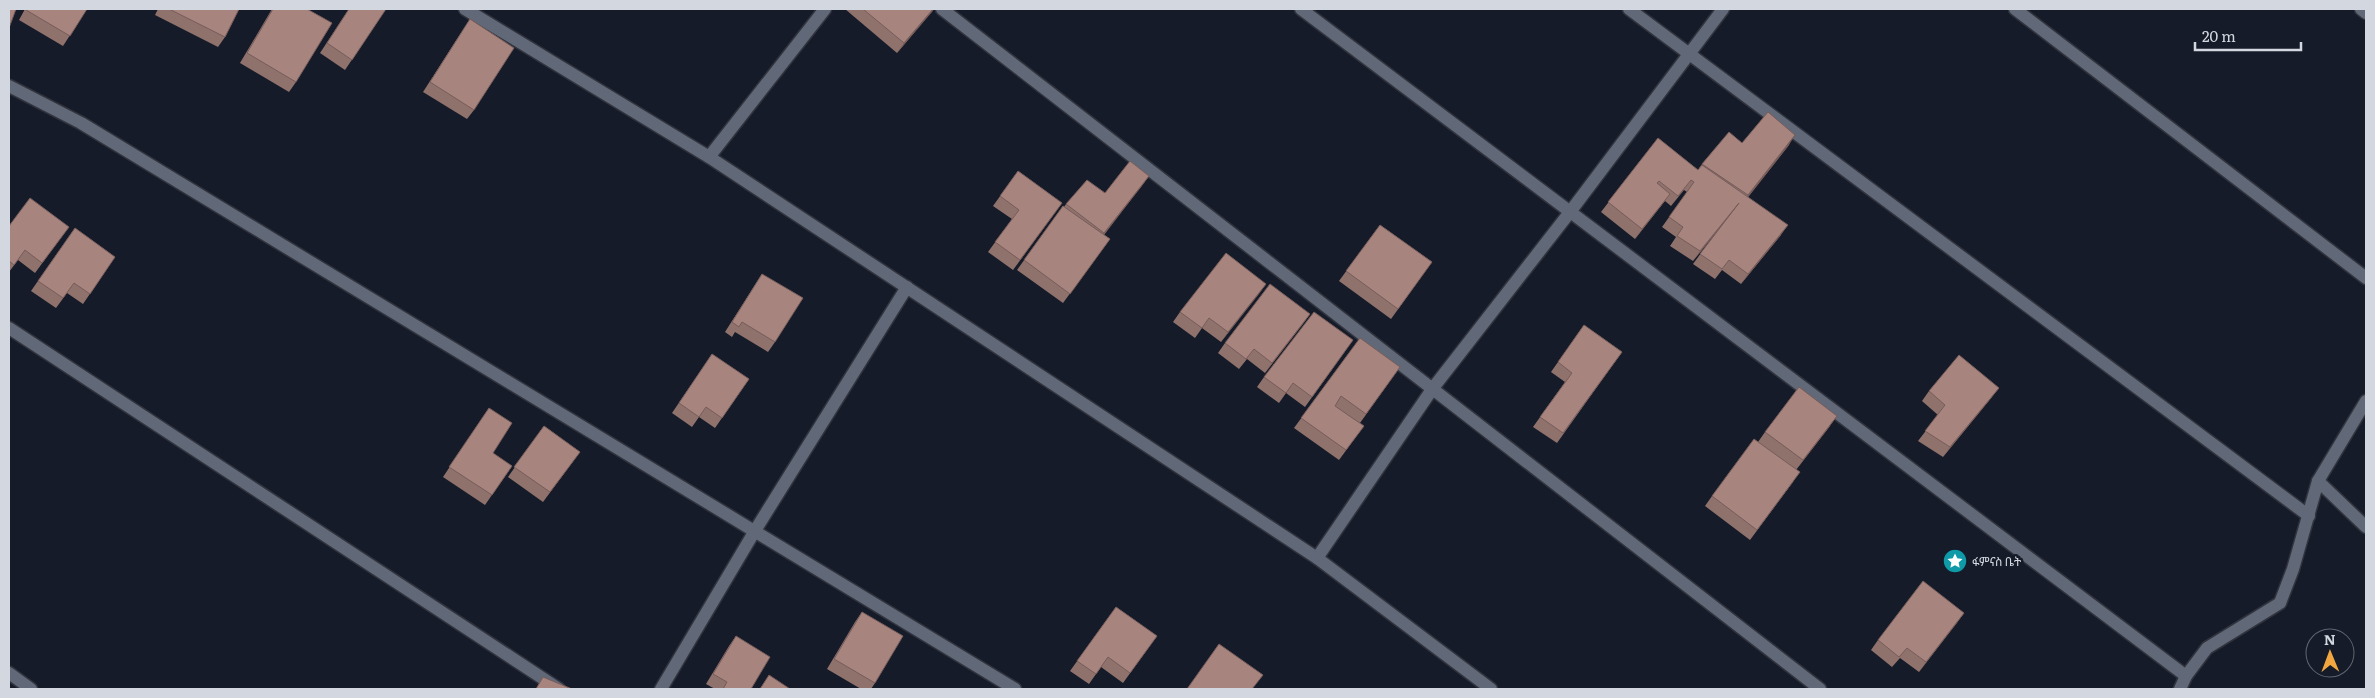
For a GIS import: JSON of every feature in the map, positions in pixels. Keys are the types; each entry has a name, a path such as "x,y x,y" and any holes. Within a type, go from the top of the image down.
{"street":[{"path":"465,9 709,157 1317,558 1491,689"},
{"path":"709,157 825,9"},
{"path":"942,9 1820,689"},
{"path":"1301,9 2186,676"},
{"path":"1629,9 2309,516"},
{"path":"1317,558 1433,388 1570,212 1722,9"},
{"path":"2015,9 2366,278"},
{"path":"2361,9 2366,13"},
{"path":"9,86 81,123 526,393 756,529 1015,689"},
{"path":"661,689 756,529 907,287"},
{"path":"9,328 560,689"},
{"path":"2180,689 2186,676 2207,648 2280,603 2293,569 2318,481 2366,401"},
{"path":"2318,481 2366,527"},
{"path":"9,673 31,689"}],"building":[{"path":"9,9 16,9 9,28"},
{"path":"26,9 87,9 70,36"},
{"path":"169,9 239,9 225,37"},
{"path":"273,9 307,9 332,23 296,82 247,53"},
{"path":"349,9 386,9 352,60 327,43"},
{"path":"863,9 933,9 904,43"},
{"path":"470,19 514,48 474,110 430,82"},
{"path":"1768,112 1795,135 1748,195 1702,164 1729,132 1742,143"},
{"path":"1658,138 1698,170 1702,165 1788,225 1748,274 1729,260 1722,269 1700,254 1739,203 1700,251 1677,236 1683,227 1669,217 1694,182 1691,180 1678,196 1659,181 1657,183 1670,194 1642,229 1608,202"},
{"path":"1130,161 1149,176 1104,233 1066,204 1087,180 1105,193"},
{"path":"1018,171 1062,203 1020,260 995,242 1019,210 1000,196"},
{"path":"30,198 69,227 42,263 25,250 14,265 9,261 9,226"},
{"path":"1063,206 1110,239 1070,294 1024,260"},
{"path":"1380,225 1432,262 1398,309 1346,271"},
{"path":"75,228 115,257 90,294 74,283 63,298 38,281"},
{"path":"1226,253 1266,284 1228,332 1209,318 1202,328 1180,312"},
{"path":"762,274 803,298 775,342 742,322 739,327 732,322"},
{"path":"1270,284 1310,314 1272,363 1254,349 1246,359 1225,343"},
{"path":"1314,312 1353,340 1312,397 1293,383 1286,393 1264,377"},
{"path":"1584,325 1622,352 1563,433 1540,417 1572,373 1558,362"},
{"path":"1360,338 1400,367 1366,414 1341,396 1335,406 1364,426 1346,450 1301,418"},
{"path":"712,354 749,379 722,418 706,407 699,417 679,403"},
{"path":"1959,355 1999,388 1950,447 1925,431 1945,405 1929,391"},
{"path":"1799,387 1837,416 1803,460 1765,432"},
{"path":"489,408 512,423 493,453 512,466 492,495 449,467"},
{"path":"544,426 580,452 550,492 514,467"},
{"path":"1754,439 1800,472 1757,530 1712,496"},
{"path":"1923,581 1964,613 1926,662 1907,648 1899,657 1878,640"},
{"path":"1116,607 1157,636 1130,673 1108,657 1096,674 1077,661"},
{"path":"862,612 903,636 875,683 834,659"},
{"path":"736,636 770,657 751,689 723,689 727,682 713,674"},
{"path":"1219,644 1263,675 1252,689 1187,689"},
{"path":"769,675 790,689 760,689"},
{"path":"543,677 572,689 536,689"}],"place":[{"name":"ፋምናስ ቤት","path":"1955,561"}]}
